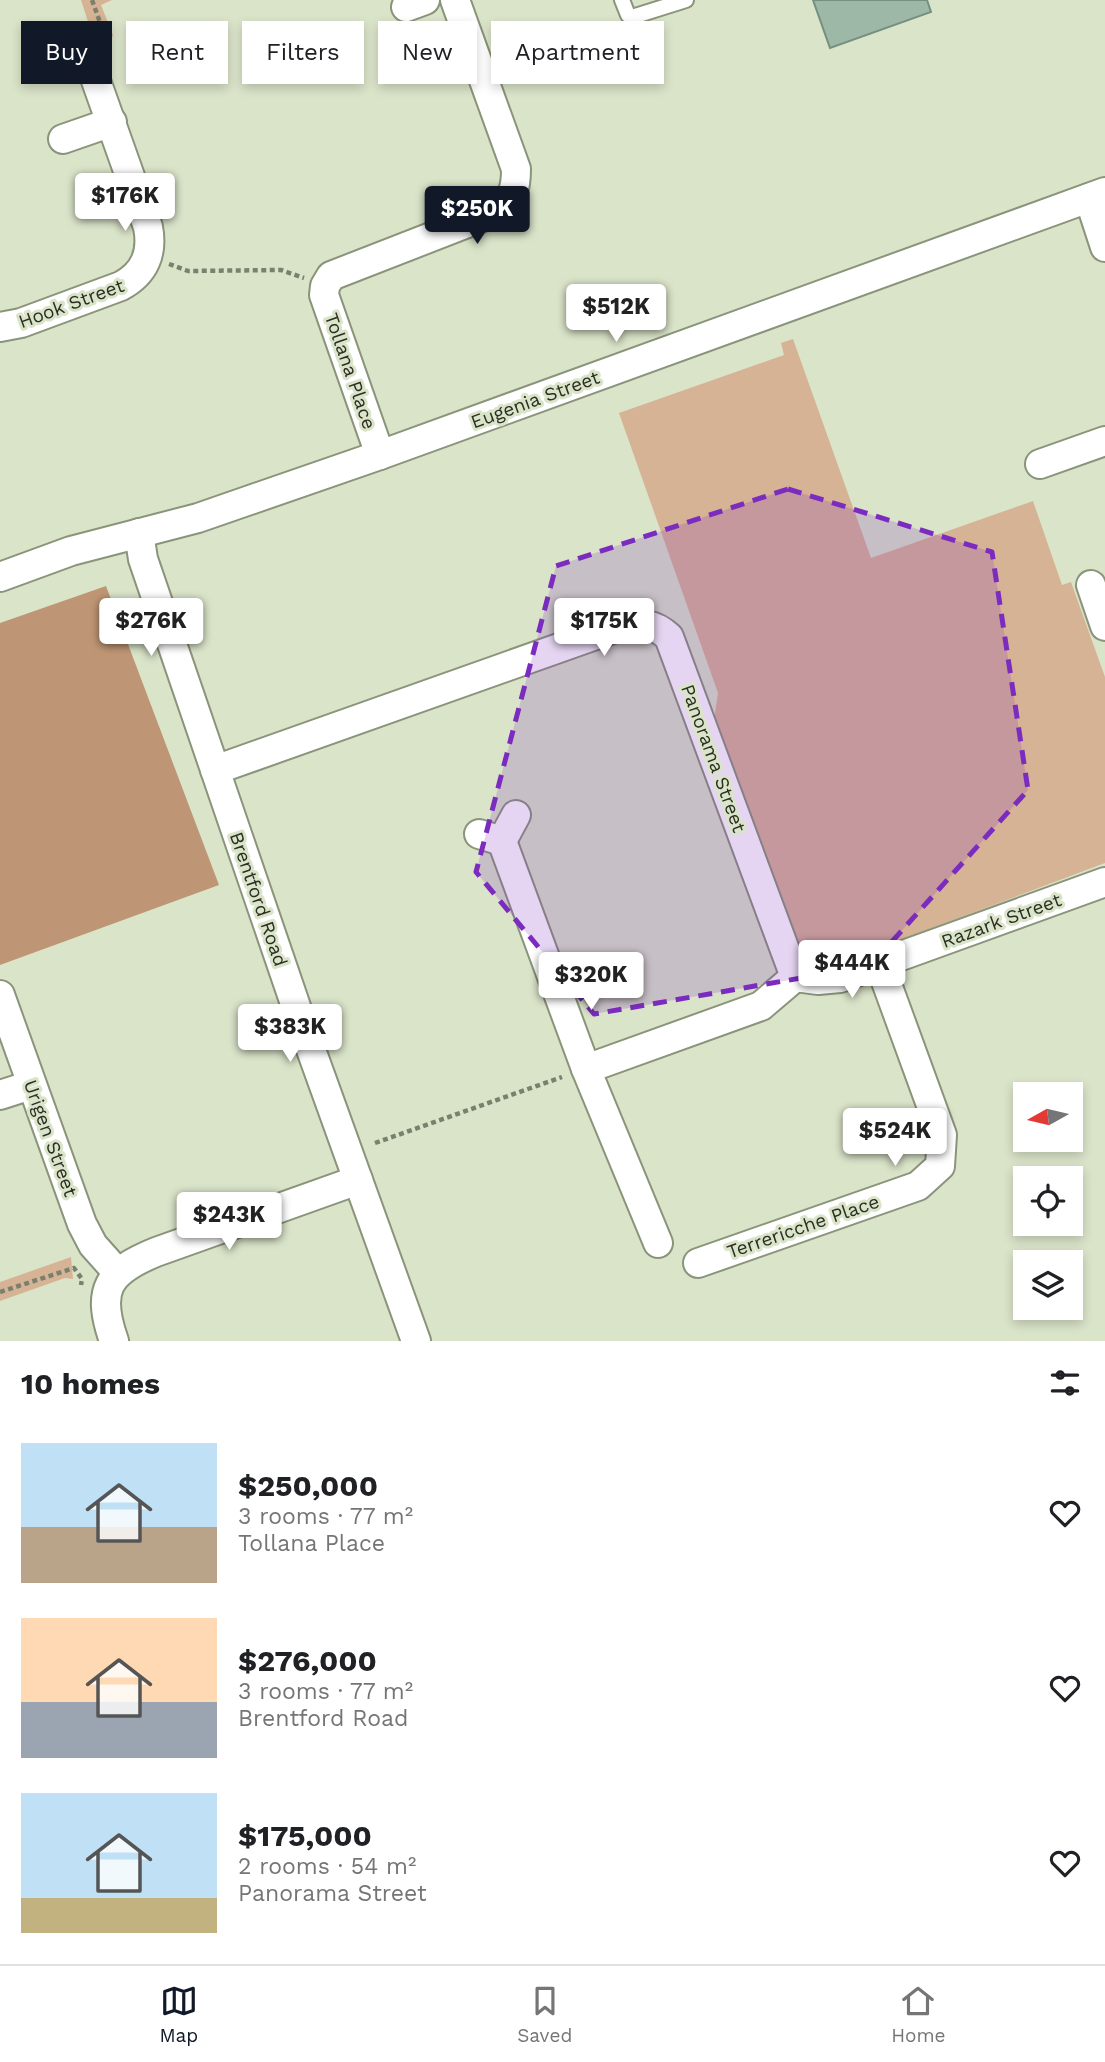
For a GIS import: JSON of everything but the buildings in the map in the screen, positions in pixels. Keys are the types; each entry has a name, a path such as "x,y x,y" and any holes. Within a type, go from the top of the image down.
{"street":[{"name":"Tollana Place","path":"380,456 324,295 324,286 331,276 498,211 509,202 516,187 516,169 455,0"},
{"path":"97,84 148,227 151,242 148,256"},
{"path":"63,139 112,122"},
{"path":"1097,195 1105,247"},
{"name":"Eugenia Street","path":"0,577 71,551 198,518 380,456 1097,195"},
{"name":"Hook Street","path":"0,327 21,323 121,286 138,275 148,256"},
{"path":"1040,464 1105,441"},
{"name":"Brentford Road","path":"139,533 143,559 215,770 416,1341"},
{"path":"1091,585 1105,626"},
{"name":"Panorama Street","path":"215,770 621,626 642,623 660,628 669,637 795,977"},
{"path":"516,815 490,837 658,1243"},
{"name":"Razark Street","path":"795,977 818,980 840,978 1105,882"},
{"name":"Terrericche Place","path":"698,1263 918,1186 940,1166 942,1135 880,965"},
{"path":"586,1069 761,1006 795,977"},
{"name":"Urigen Street","path":"0,995 82,1224 93,1245 118,1273"},
{"path":"0,1096 31,1085"},
{"path":"114,1341 107,1321 106,1298 118,1273 132,1262 358,1180"}],"lane":[{"path":"622,0 628,15 632,17 686,0"}],"path":[{"path":"92,0 100,21"},
{"path":"148,256 188,271 281,270 324,286"},
{"path":"375,1143 586,1069"},
{"path":"0,1292 74,1268 82,1279 82,1291 106,1298"}],"highlighted area":[{"path":"788,489 992,552 1028,790 870,966 594,1014 476,872 556,566"}],"shaded area":[{"path":"81,0 112,0 101,5 107,21 88,21"},
{"path":"793,339 871,558 1033,501 1062,585 1071,582 1105,677 1105,863 847,960 815,961 793,938 714,720 718,693 619,413 784,355 781,343"},
{"path":"106,586 219,885 0,965 0,623"},
{"path":"71,1257 73,1279 65,1278 0,1301 0,1282"}]}
